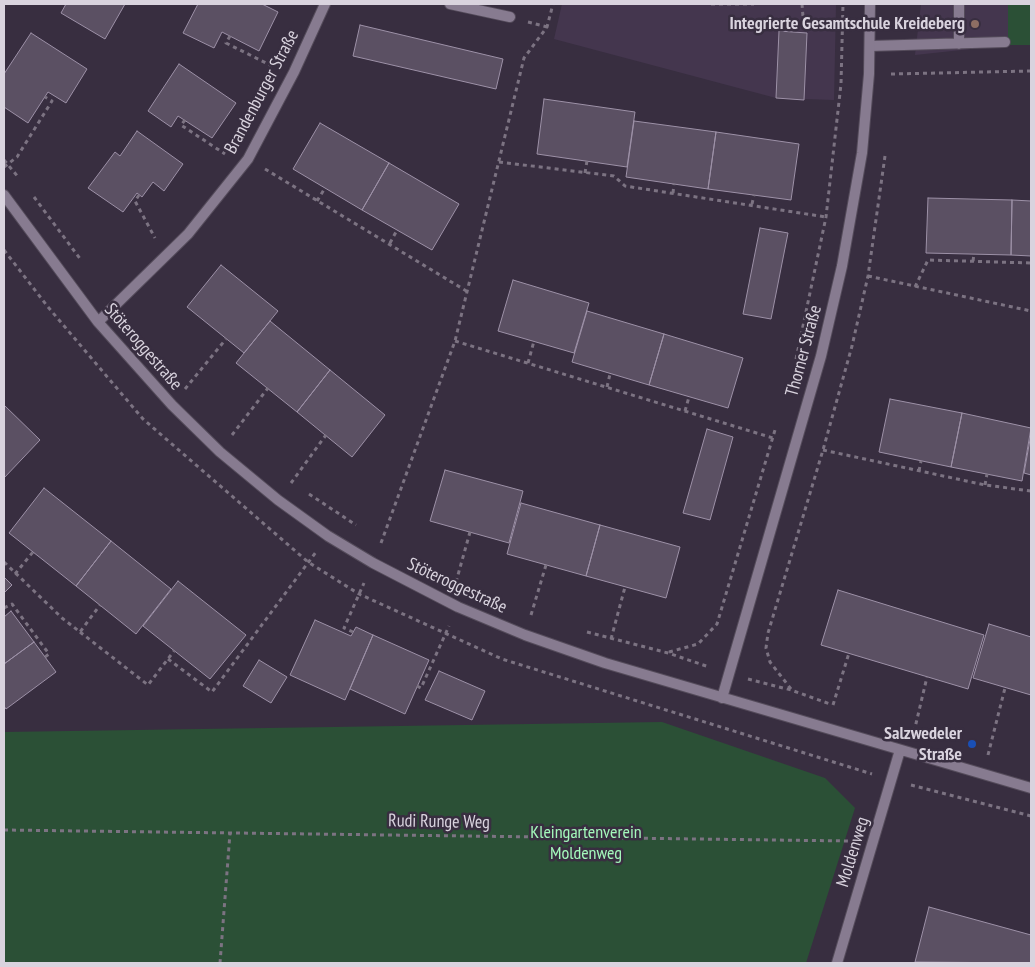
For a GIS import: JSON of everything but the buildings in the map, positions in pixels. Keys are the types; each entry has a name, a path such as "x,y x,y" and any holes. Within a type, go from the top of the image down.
{"street":[{"name":"Brandenburger Straße","path":"98,322 188,234 245,162 292,76 325,4"},
{"path":"450,4 510,17"},
{"name":"Thorner Straße","path":"722,698 822,356 840,275 862,153 870,46 870,4"},
{"path":"959,4 959,44"},
{"path":"870,46 1005,42"},
{"name":"Stöteroggestraße","path":"4,195 98,322 172,405 220,452 278,500 328,536 373,563 454,605 525,635 578,654 1031,788"},
{"name":"Moldenweg","path":"837,963 900,750"}],"path":[{"path":"353,632 344,628 381,543 455,341 524,58 547,27 553,4"},
{"path":"711,4 754,4"},
{"path":"802,4 803,17"},
{"path":"795,360 826,217 841,84 843,4"},
{"path":"230,36 226,43 292,76"},
{"path":"891,74 1031,71"},
{"path":"6,166 17,157 52,101 45,97"},
{"path":"185,120 181,125 390,243 468,292"},
{"path":"4,160 6,166 20,179"},
{"path":"585,173 587,161"},
{"path":"499,162 614,176 625,186 826,217"},
{"path":"673,193 674,184"},
{"path":"317,201 325,188"},
{"path":"32,194 82,261"},
{"path":"139,195 135,201 165,256"},
{"path":"752,205 754,195"},
{"path":"390,243 397,230"},
{"path":"973,262 974,254"},
{"path":"915,287 928,260 1031,263"},
{"path":"868,276 1031,311"},
{"path":"184,390 226,339"},
{"path":"455,341 773,438"},
{"path":"528,363 534,341"},
{"path":"607,387 610,374"},
{"path":"178,382 191,396"},
{"path":"220,452 268,388"},
{"path":"684,411 689,397"},
{"path":"668,653 698,644 717,624 778,420"},
{"path":"226,428 240,440"},
{"path":"278,500 326,435"},
{"path":"823,450 985,486 1031,491"},
{"path":"919,471 921,461"},
{"path":"985,486 987,474"},
{"path":"285,476 300,487"},
{"path":"308,493 357,526"},
{"path":"417,686 421,688 454,605 456,583 470,532"},
{"path":"168,659 212,692 328,536"},
{"path":"373,537 390,547"},
{"path":"15,574 33,552"},
{"path":"4,562 62,618 148,684 174,651"},
{"path":"531,616 546,566"},
{"path":"448,578 464,586"},
{"path":"611,639 625,587"},
{"path":"4,608 12,604 49,654 45,657"},
{"path":"80,632 100,605"},
{"path":"522,612 540,618"},
{"path":"22,627 27,624"},
{"path":"584,631 681,658"},
{"path":"833,705 849,653"},
{"path":"914,732 927,677"},
{"path":"983,774 1005,688"},
{"name":"Rudi Runge Weg","path":"4,830 873,840"},
{"path":"220,963 230,833"}],"shaded area":[{"path":"562,4 836,4 834,100 776,98 554,39"},
{"name":"Integrierte Gesamtschule Kreideberg","path":"921,4 1031,4 1031,45 1008,45 915,55"}],"green space":[{"path":"1008,4 1031,4 1031,45 1008,45"},
{"name":"Kleingartenverein Moldenweg","path":"662,722 825,778 855,808 806,963 4,963 4,732"}],"place":[{"name":"Integrierte Gesamtschule Kreideberg","path":"975,24"},
{"name":"Salzwedeler Straße","path":"972,744"}]}
